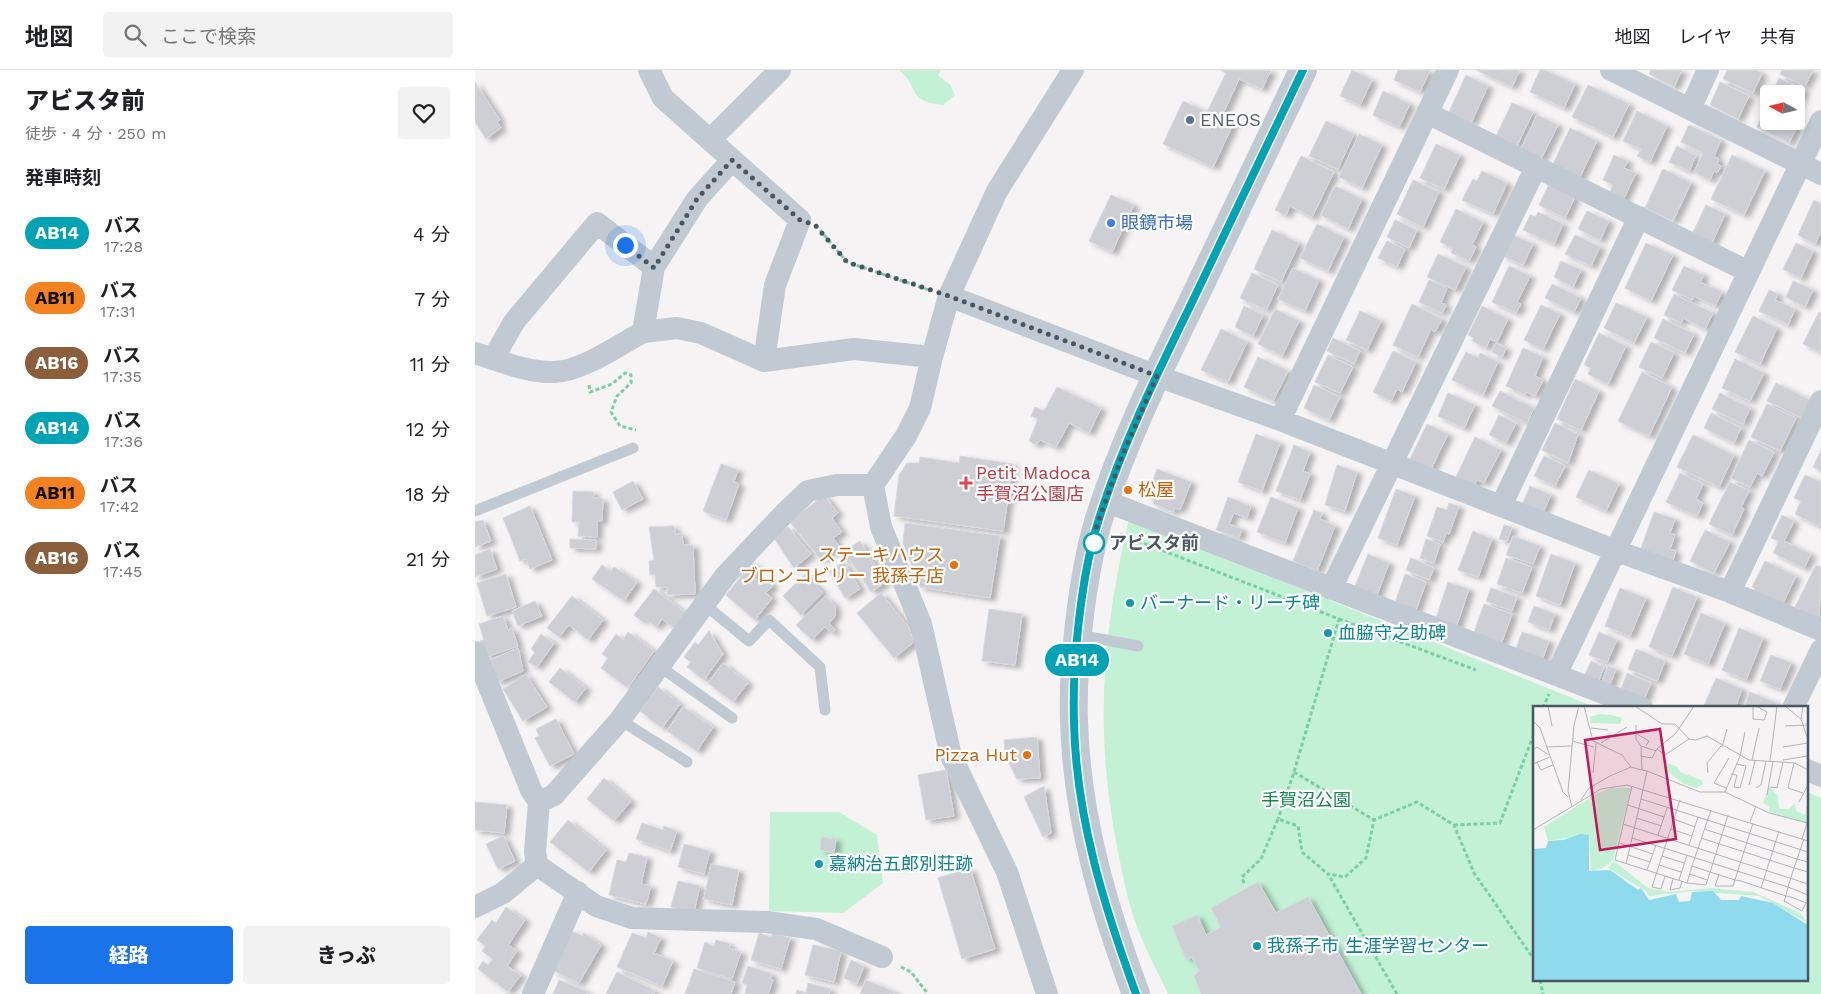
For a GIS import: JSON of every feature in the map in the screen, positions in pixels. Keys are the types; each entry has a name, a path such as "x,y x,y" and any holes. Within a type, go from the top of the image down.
{"street":[{"path":"649,70 663,98 800,220 775,285 764,361"},
{"path":"709,140 780,70"},
{"path":"1047,994 1007,872 951,756 921,624 881,527 873,485 906,436 920,408 949,296 997,191 1073,70"},
{"path":"1136,994 1098,884 1080,798 1074,722 1082,608 1101,513 1128,440 1303,70"},
{"path":"1280,420 1448,70"},
{"path":"1611,70 1821,174"},
{"path":"1690,108 1708,70"},
{"path":"1427,113 1749,272"},
{"path":"1556,675 1614,550 1821,121"},
{"path":"643,332 654,268 697,199 732,160"},
{"path":"1331,589 1536,167"},
{"path":"1501,506 1639,217"},
{"path":"654,268 597,223 515,322 484,356 536,371 556,372 587,363 643,332 677,328 701,333 764,361 854,350 932,357"},
{"path":"949,296 1157,376 1280,420 1614,550 1729,592 1821,630"},
{"path":"1729,592 1821,401"},
{"path":"539,802 554,795 620,720 725,576 808,491 837,485 873,485"},
{"path":"1101,513 1331,589 1637,706"},
{"path":"1794,706 1821,650"},
{"path":"475,652 531,790 539,802 535,852 537,865 596,906 632,918 767,922 816,929 883,957"},
{"path":"1809,771 1821,776"},
{"path":"475,907 503,893 537,865"},
{"path":"533,994 578,892"}],"lane":[{"path":"475,511 530,491 633,448"},
{"path":"704,604 749,642 769,620 820,667 825,710"},
{"path":"1079,636 1137,646"},
{"path":"659,666 732,718"},
{"path":"620,720 687,762"}],"path":[{"path":"800,220 815,225 847,262 949,296"},
{"path":"587,363 590,392 612,384 625,373 631,375 631,383 617,396 611,412 620,426 636,430"},
{"path":"1101,513 1339,619 1485,674"},
{"path":"1244,883 1242,877 1261,859 1278,819 1294,772 1339,619"},
{"path":"1539,694 1549,698"},
{"path":"1374,820 1417,802 1454,825 1500,823 1533,736"},
{"path":"1294,772 1374,820"},
{"path":"1278,819 1299,826 1302,852 1328,874 1397,994"},
{"path":"1328,874 1345,877 1365,858 1374,820"},
{"path":"1454,825 1474,873 1533,958"},
{"path":"883,957 911,972 927,994"}],"green space":[{"path":"899,70 941,70 938,75 950,85 955,95 943,105 923,100"},
{"name":"手賀沼公園","path":"1129,519 1592,706 1533,706 1533,982 1809,982 1809,793 1821,798 1821,994 1168,994 1134,920 1110,808 1104,725 1104,685 1107,644"},
{"path":"770,812 839,812 877,835 883,883 843,913 769,911"}],"building":[{"path":"1220,70 1271,70 1262,89 1239,79 1221,118 1233,124 1213,167 1163,144 1183,101 1207,112 1226,73"},
{"path":"1352,70 1372,80 1360,105 1340,96"},
{"path":"1398,70 1430,70 1420,92 1394,80"},
{"path":"1476,70 1520,70 1512,87"},
{"path":"1540,70 1545,70 1575,84 1564,108 1530,92"},
{"path":"1651,70 1682,70 1674,87 1649,74"},
{"path":"1727,70 1755,70 1762,73 1753,93 1723,79"},
{"path":"1782,70 1813,70 1805,86 1780,74"},
{"path":"1466,75 1488,86 1471,123 1449,112"},
{"path":"1779,78 1794,85 1776,85"},
{"path":"475,82 500,120 497,122 501,128 486,139 475,122"},
{"path":"1720,82 1749,96 1738,119 1710,105"},
{"path":"1588,85 1629,104 1613,137 1572,117"},
{"path":"1383,91 1410,104 1399,127 1373,115"},
{"path":"1512,103 1533,112 1517,146 1496,136"},
{"path":"1637,111 1667,126 1650,162 1637,156 1641,149 1623,141"},
{"path":"1537,115 1558,125 1541,159 1521,149"},
{"path":"1326,121 1354,134 1338,169 1309,156"},
{"path":"1689,125 1721,140 1714,156 1719,159 1717,164 1721,166 1717,173 1714,171 1710,180 1694,172 1703,153 1681,142"},
{"path":"1570,128 1597,141 1579,179 1552,166"},
{"path":"1763,130 1796,130 1789,143"},
{"path":"1359,134 1382,145 1362,188 1339,177"},
{"path":"1436,144 1460,155 1444,189 1420,178"},
{"path":"1677,146 1696,156 1689,171 1669,162"},
{"path":"1614,155 1628,161 1624,168 1636,173 1622,202 1608,196 1613,185 1603,180"},
{"path":"1732,155 1765,171 1744,215 1711,199"},
{"path":"1301,156 1334,172 1312,217 1290,206 1286,215 1275,210"},
{"path":"1663,169 1691,183 1673,221 1645,208"},
{"path":"1482,171 1507,183 1493,214 1462,200 1473,179 1477,181"},
{"path":"1413,180 1439,192 1423,227 1397,214"},
{"path":"1549,184 1575,197 1565,218 1539,205"},
{"path":"1335,186 1362,199 1348,229 1321,215"},
{"name":"眼鏡市場","path":"1111,195 1134,205 1112,252 1089,241"},
{"path":"1814,200 1821,204 1821,231 1815,244 1798,235"},
{"path":"1706,205 1725,214 1712,243 1692,234"},
{"path":"1456,209 1483,222 1472,245 1476,247 1469,261 1451,253 1453,248 1440,242"},
{"path":"1587,211 1609,221 1600,240 1578,229"},
{"path":"1538,212 1563,224 1554,244 1523,230 1530,215 1536,217"},
{"path":"1395,220 1417,230 1409,248 1387,237"},
{"path":"1317,224 1344,237 1328,271 1300,258"},
{"path":"1272,230 1299,243 1281,282 1254,269"},
{"path":"1511,234 1533,244 1523,265 1501,255"},
{"path":"1575,235 1600,247 1591,266 1565,254"},
{"path":"1387,241 1405,249 1397,267 1378,258"},
{"path":"1646,243 1673,255 1651,301 1625,288"},
{"path":"1796,243 1813,251 1801,278 1783,269"},
{"path":"1438,254 1466,267 1455,290 1427,277"},
{"path":"1561,261 1581,270 1573,287 1554,277"},
{"path":"1509,266 1530,276 1517,302 1521,304 1516,313 1492,302"},
{"path":"1684,266 1704,275 1700,282 1722,292 1715,306 1694,296 1692,300 1672,290"},
{"path":"1293,268 1319,280 1305,311 1278,299"},
{"path":"1252,273 1278,285 1266,310 1240,298"},
{"path":"1429,280 1447,288 1441,303 1446,305 1442,313 1419,302"},
{"path":"1793,281 1813,290 1805,307 1786,297"},
{"path":"1552,284 1581,298 1574,312 1545,298"},
{"path":"1769,290 1778,294 1775,300 1795,309 1788,325 1759,311"},
{"path":"1674,294 1713,313 1705,329 1683,318 1681,323 1664,315"},
{"path":"1616,303 1647,317 1634,343 1604,328"},
{"path":"1412,304 1442,319 1435,332 1431,329 1418,357 1393,345"},
{"path":"1541,305 1560,314 1543,349 1524,340"},
{"path":"1244,306 1263,315 1253,336 1235,327"},
{"path":"1482,306 1508,319 1497,342 1490,339 1486,348 1472,341 1474,338 1468,335"},
{"path":"1275,309 1299,321 1282,356 1258,344"},
{"path":"1360,311 1381,321 1367,350 1346,340"},
{"path":"1819,312 1821,314 1820,352 1803,344"},
{"path":"1753,316 1777,328 1760,364 1735,352"},
{"path":"1663,319 1694,334 1685,353 1654,338"},
{"path":"1221,329 1247,342 1228,382 1201,370"},
{"path":"1599,333 1626,346 1608,384 1588,374 1591,368 1584,365"},
{"path":"1333,338 1360,351 1354,364 1327,351"},
{"path":"1651,342 1674,353 1662,378 1639,367"},
{"path":"1496,343 1506,348 1502,357 1492,352"},
{"path":"1523,348 1543,357 1535,376 1543,380 1535,396 1527,392 1525,395 1506,386"},
{"path":"1393,351 1416,362 1402,392 1397,389 1391,401 1373,392"},
{"path":"1466,352 1478,358 1480,353 1498,362 1483,395 1452,380"},
{"path":"1328,355 1353,367 1340,393 1315,382"},
{"path":"1258,357 1288,371 1273,401 1244,387"},
{"path":"1735,359 1764,373 1750,401 1722,388"},
{"path":"1642,372 1672,387 1649,436 1618,421"},
{"path":"1575,379 1599,391 1581,430 1557,419"},
{"path":"1776,383 1810,400 1801,418 1767,401"},
{"path":"1314,385 1340,397 1329,420 1304,408"},
{"path":"1057,387 1101,408 1089,433 1069,423 1056,447 1040,440 1036,445 1029,441 1038,419 1031,416 1035,407 1044,411"},
{"path":"1500,391 1534,408 1527,423 1492,406"},
{"path":"1448,393 1475,405 1464,428 1438,416"},
{"path":"1720,393 1750,408 1743,424 1712,409"},
{"path":"1767,404 1796,418 1780,451 1751,437"},
{"path":"1711,413 1741,428 1734,443 1704,428"},
{"path":"1499,415 1516,423 1506,443 1489,435"},
{"path":"1555,423 1578,434 1568,463 1542,450"},
{"path":"1427,424 1448,434 1430,471 1409,461"},
{"path":"1256,434 1280,443 1262,491 1238,482"},
{"path":"1693,435 1734,455 1719,487 1677,467"},
{"path":"1475,437 1501,450 1484,483 1477,480 1474,485 1456,477"},
{"path":"1749,440 1774,452 1762,476 1757,473 1750,487 1731,478"},
{"path":"1294,445 1310,452 1303,471 1310,474 1300,500 1276,491"},
{"path":"1821,450 1821,471 1813,467"},
{"path":"960,456 1013,464 1003,531 894,516 899,475 907,463 919,463 920,457 959,463"},
{"path":"1544,456 1565,466 1555,486 1534,476"},
{"path":"721,464 738,470 734,481 739,484 726,520 703,511"},
{"path":"1337,465 1357,472 1345,511 1325,505"},
{"path":"1157,469 1191,482 1180,510 1175,508 1173,512 1153,504 1154,500 1147,497"},
{"path":"1589,470 1619,484 1606,511 1576,497"},
{"path":"1680,473 1703,484 1696,499 1703,503 1697,516 1666,502"},
{"path":"1805,475 1821,482 1821,521 1819,526 1795,514 1801,501 1794,498"},
{"path":"633,481 643,499 622,510 613,492"},
{"path":"1730,482 1749,491 1741,507 1744,509 1732,535 1709,524"},
{"path":"1530,486 1551,495 1543,512 1523,503"},
{"path":"1396,489 1415,496 1397,545 1378,538"},
{"path":"573,491 594,492 593,498 603,499 602,521 597,521 597,537 578,536 579,522 572,522"},
{"path":"824,495 838,513 832,518 842,532 833,538 839,546 821,560 790,522"},
{"path":"1228,497 1251,506 1247,518 1234,513 1229,524 1242,529 1239,538 1216,530"},
{"path":"1271,497 1298,508 1285,543 1257,532"},
{"path":"1449,503 1459,506 1449,534 1446,533 1443,542 1427,536 1437,507 1447,510"},
{"path":"530,506 552,560 530,569 526,559 520,561 503,518"},
{"path":"1314,510 1322,513 1320,519 1335,526 1317,571 1293,561"},
{"path":"1654,512 1675,519 1670,533 1675,535 1670,549 1676,551 1671,566 1639,554"},
{"path":"1782,515 1794,521 1784,541 1811,554 1804,568 1773,553 1779,541 1771,538"},
{"path":"483,520 491,541 475,547 475,522"},
{"name":"ステーキハウス ブロンコビリー 我孫子店","path":"905,523 1000,536 990,598 920,587 903,543"},
{"path":"1504,525 1512,527 1507,541 1499,539"},
{"path":"674,526 675,534 682,534 683,545 693,545 695,594 667,595 667,587 656,587 655,574 650,575 649,561 654,560 649,527"},
{"path":"788,527 811,554 794,568 774,538"},
{"path":"1705,530 1730,542 1714,573 1690,561"},
{"path":"1473,531 1492,539 1478,577 1458,570"},
{"path":"1513,536 1540,546 1533,564 1506,555"},
{"path":"570,539 596,540 596,549 570,548"},
{"path":"1426,539 1440,544 1434,563 1420,558"},
{"path":"860,541 886,582 871,592 848,557 844,560 840,554"},
{"path":"490,549 497,569 475,577 475,555"},
{"path":"1368,554 1389,563 1375,600 1353,591"},
{"path":"1551,554 1575,563 1560,605 1536,596"},
{"path":"1411,558 1434,568 1429,580 1406,570"},
{"path":"1506,558 1532,567 1522,593 1497,584"},
{"path":"749,561 758,568 751,575 759,582 763,577 773,585 766,593 772,598 755,620 726,595 743,574 740,572"},
{"path":"1765,561 1796,576 1783,603 1752,595 1755,589 1752,587"},
{"path":"844,562 860,589 845,598 829,571"},
{"path":"602,565 611,571 614,567 637,582 624,601 592,579"},
{"path":"1816,565 1821,567 1819,619 1795,607"},
{"path":"506,574 516,607 487,616 477,583"},
{"path":"805,574 823,592 801,615 783,596"},
{"path":"1405,574 1426,582 1415,613 1394,605"},
{"path":"1448,582 1469,589 1455,631 1434,624"},
{"path":"1673,587 1697,597 1672,656 1649,647"},
{"path":"1491,588 1517,597 1512,611 1486,601"},
{"path":"1620,588 1646,598 1630,636 1605,626"},
{"path":"654,589 686,613 675,629 662,619 656,627 644,618 641,621 634,615"},
{"path":"881,593 908,626 914,642 894,658 857,613"},
{"path":"572,596 603,620 588,640 569,625 559,637 547,628"},
{"path":"825,596 835,605 835,616 829,623 835,630 831,633 825,627 812,640 796,625"},
{"path":"535,601 542,616 518,626 512,611"},
{"path":"1484,604 1512,614 1501,644 1473,635"},
{"path":"1534,606 1555,614 1549,630 1528,622"},
{"path":"989,609 1022,614 1015,665 982,661"},
{"path":"1701,613 1725,623 1708,664 1684,654"},
{"path":"503,616 508,630 512,628 518,646 486,657 480,641 484,640 479,624"},
{"path":"1739,628 1763,638 1746,680 1722,670"},
{"path":"709,631 723,654 704,680 687,667 691,662 684,657 695,642 698,645"},
{"path":"628,632 654,651 628,688 601,668 608,658 602,654 616,634 623,640"},
{"path":"1522,632 1549,641 1541,663 1514,654"},
{"path":"1599,632 1617,640 1607,662 1589,655"},
{"path":"541,634 554,643 537,667 528,662 535,652 531,649"},
{"path":"518,648 523,671 497,682 488,661"},
{"path":"1636,649 1665,661 1657,681 1628,669"},
{"path":"1771,655 1791,663 1780,689 1760,681"},
{"path":"1591,661 1604,667 1597,685 1583,679"},
{"path":"723,663 748,683 733,702 708,683"},
{"path":"1608,666 1616,669 1608,689 1600,686"},
{"path":"560,668 586,688 575,702 549,682"},
{"path":"1627,673 1651,683 1643,702 1620,692"},
{"path":"526,674 547,707 523,721 503,689"},
{"path":"1716,678 1742,689 1736,706 1704,706"},
{"path":"658,687 680,704 662,728 640,711"},
{"path":"1750,692 1777,703 1776,706 1745,706"},
{"path":"683,707 713,727 697,751 667,731"},
{"path":"556,719 574,754 550,766 535,738 539,736 536,729"},
{"path":"1037,737 1040,778 1017,779 1005,755 1004,740"},
{"path":"946,770 954,816 926,820 918,775"},
{"path":"604,778 631,801 614,821 587,799"},
{"path":"1044,786 1051,833 1043,837 1024,797"},
{"path":"475,802 507,805 504,833 475,830"},
{"path":"568,820 606,850 589,872 550,842"},
{"path":"642,823 663,830 664,826 677,831 670,851 636,839"},
{"path":"503,836 515,861 498,869 486,844"},
{"path":"821,837 836,839 834,853 820,850"},
{"path":"684,844 710,851 704,874 678,867"},
{"path":"629,853 647,857 641,884 651,886 646,904 609,895 617,860 626,862"},
{"path":"711,864 739,870 732,905 704,899"},
{"path":"970,868 995,949 962,959 938,878"},
{"path":"678,881 700,886 694,912 671,907"},
{"name":"我孫子市 生涯学習センター","path":"1258,882 1276,913 1308,897 1361,994 1201,994 1194,976 1199,971 1192,957 1186,959 1172,926 1197,915 1206,935 1221,927 1211,908"},
{"path":"506,907 525,920 508,945 517,951 507,966 521,975 508,992 478,969 483,961 488,965 493,959 482,951 486,946 477,940 492,920 496,923"},
{"path":"571,931 583,936 584,933 601,945 579,983 552,970"},
{"path":"648,932 661,938 654,953 673,961 662,986 617,967 632,933 646,938"},
{"path":"759,933 771,937 773,933 790,938 781,969 751,960"},
{"path":"716,940 730,944 729,948 741,952 732,979 697,968 705,942 714,946"},
{"path":"813,945 841,951 834,982 805,975"},
{"path":"851,960 864,966 857,984 844,978"},
{"path":"748,966 772,974 770,979 773,980 768,994 745,994 747,985 742,983"},
{"path":"694,969 735,982 731,994 685,994"},
{"path":"617,972 655,991 654,994 606,994"},
{"path":"559,980 588,992 587,994 553,994"},
{"path":"866,980 895,992 894,994 860,994"},
{"path":"808,983 831,989 829,994 796,994 797,990 806,993"}],"bus line":[{"name":"AB14","path":"1136,994 1098,884 1080,798 1074,722 1075,672 1082,608 1089,567 1097,525 1128,440 1303,70"}],"place":[{"name":"ENEOS","path":"1190,120"},
{"name":"眼鏡市場","path":"1111,223"},
{"name":"Petit Madoca 手賀沼公園店","path":"966,483"},
{"name":"松屋","path":"1128,490"},
{"name":"アビスタ前","path":"1094,543"},
{"name":"ステーキハウス ブロンコビリー 我孫子店","path":"954,565"},
{"name":"バーナード・リーチ碑","path":"1130,603"},
{"name":"血脇守之助碑","path":"1328,633"},
{"name":"Pizza Hut","path":"1027,755"},
{"name":"嘉納治五郎別荘跡","path":"819,864"},
{"name":"我孫子市 生涯学習センター","path":"1257,946"}],"route":[{"path":"625,245 654,268 697,199 732,160 800,220 815,225 847,262 949,296 1157,376 1128,440 1097,525 1094,543"}]}
